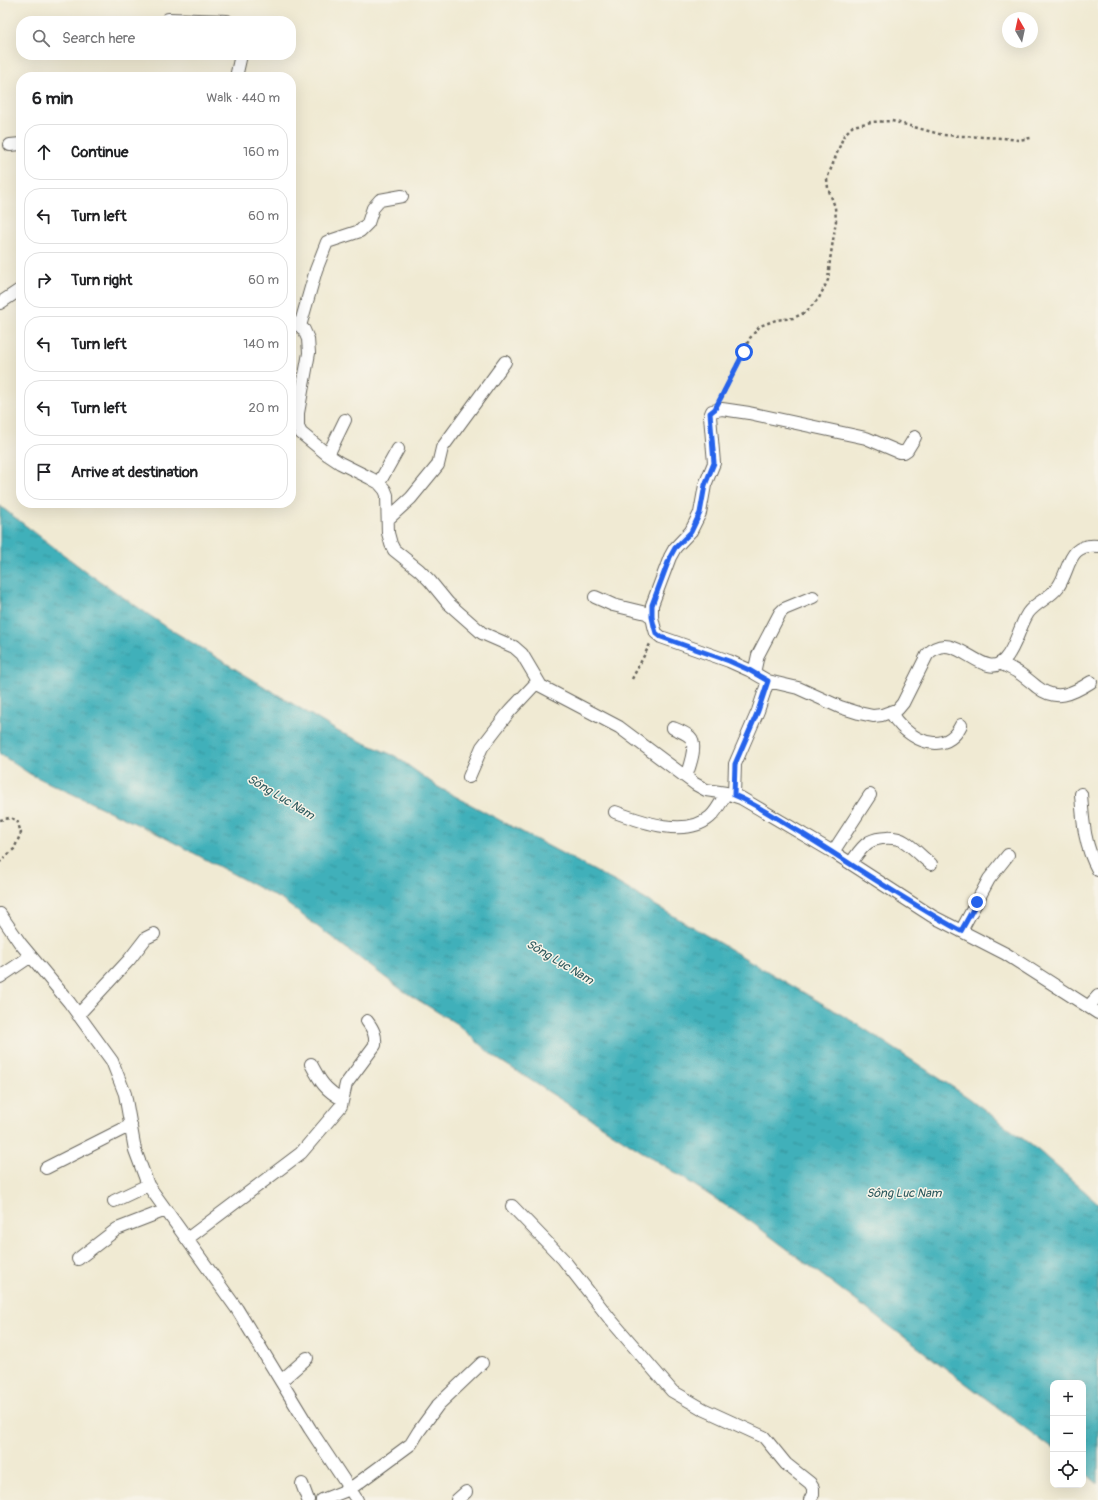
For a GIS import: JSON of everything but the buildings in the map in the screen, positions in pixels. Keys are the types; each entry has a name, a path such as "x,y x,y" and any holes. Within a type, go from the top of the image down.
{"street":[{"path":"237,72 240,60"},
{"path":"296,421 309,353 308,339 304,330 296,324 327,242 360,231 368,223 373,208 380,200 402,196"},
{"path":"0,303 16,292"},
{"path":"388,519 411,498 438,465 442,448 506,362"},
{"path":"914,437 907,450 904,452 899,452 866,438 749,412 722,408 712,411 710,416 714,463 705,485 700,513 691,532 675,548 670,557 652,605 652,617 656,633 661,637 729,661 768,681 798,688 840,707 873,716 891,713 898,709 903,703 927,656 932,650 946,646 956,648 987,666 991,666 1005,660 1029,612 1058,587 1066,568 1077,550 1086,546 1098,546"},
{"path":"328,455 345,420"},
{"path":"296,426 328,455 340,463 379,483 387,495 388,533 394,550 419,570 448,603 482,633 514,647 522,654 541,686 618,727 706,790 730,794 781,821 833,852 932,916 1006,954 1094,1010 1098,996"},
{"path":"379,483 398,449"},
{"path":"595,597 613,605 646,613 652,617"},
{"path":"754,673 758,655 780,613 813,598"},
{"path":"1000,663 1019,673 1038,688 1051,695 1065,694 1079,690 1091,682"},
{"path":"469,777 482,747 509,712 538,681"},
{"path":"615,812 636,820 680,828 703,822 711,816 730,794 735,764 758,711 768,681"},
{"path":"891,713 901,727 922,740 933,743 942,743 950,740 957,734 961,725"},
{"path":"673,728 690,737 693,744 686,777"},
{"path":"1081,794 1084,835 1088,850 1098,870"},
{"path":"833,852 870,795"},
{"path":"850,863 869,842 877,839 889,838 899,839 905,842 931,864"},
{"path":"961,931 989,879 1008,855"},
{"path":"0,914 112,1061 125,1094 135,1150 148,1185 237,1308 310,1429 357,1500"},
{"path":"78,1015 130,960 146,938 154,934"},
{"path":"0,977 31,956"},
{"path":"187,1239 301,1153 338,1110 341,1106 346,1084 374,1045 376,1038 373,1029 367,1021"},
{"path":"311,1064 318,1079 331,1093 342,1099"},
{"path":"46,1168 131,1125"},
{"path":"114,1201 148,1185"},
{"path":"512,1206 563,1259 610,1319 672,1391 703,1409 764,1437 786,1464 810,1483 813,1488 813,1494 810,1500"},
{"path":"78,1259 117,1229 166,1210"},
{"path":"281,1381 307,1358"},
{"path":"322,1500 350,1489 411,1444 438,1405 482,1363"},
{"path":"302,1484 308,1500"}],"path":[{"path":"715,409 750,338 760,326 776,320 793,318 806,312 819,298 828,280 836,221 835,207 828,188 827,179 844,135 853,126 871,122 892,121 943,135 1018,140 1031,138"},
{"path":"632,679 656,633"},
{"path":"0,820 9,818 17,820 21,833 14,848 0,862"}],"water":[{"name":"Sông Lục Nam","path":"0,506 85,571 168,628 339,732 395,756 438,787 619,884 857,1024 969,1098 1039,1151 1098,1203 1098,1484 1086,1474 1086,1380 1050,1380 1050,1447 750,1221 493,1056 457,1024 402,990 282,900 158,834 30,774 0,754"}],"route":[{"path":"744,352 715,409 710,413 714,463 705,485 700,513 695,525 691,532 675,548 670,557 652,605 652,617 656,633 661,637 729,661 768,681 758,711 735,764 733,772 734,795 833,852 932,916 961,931 977,902"}]}
